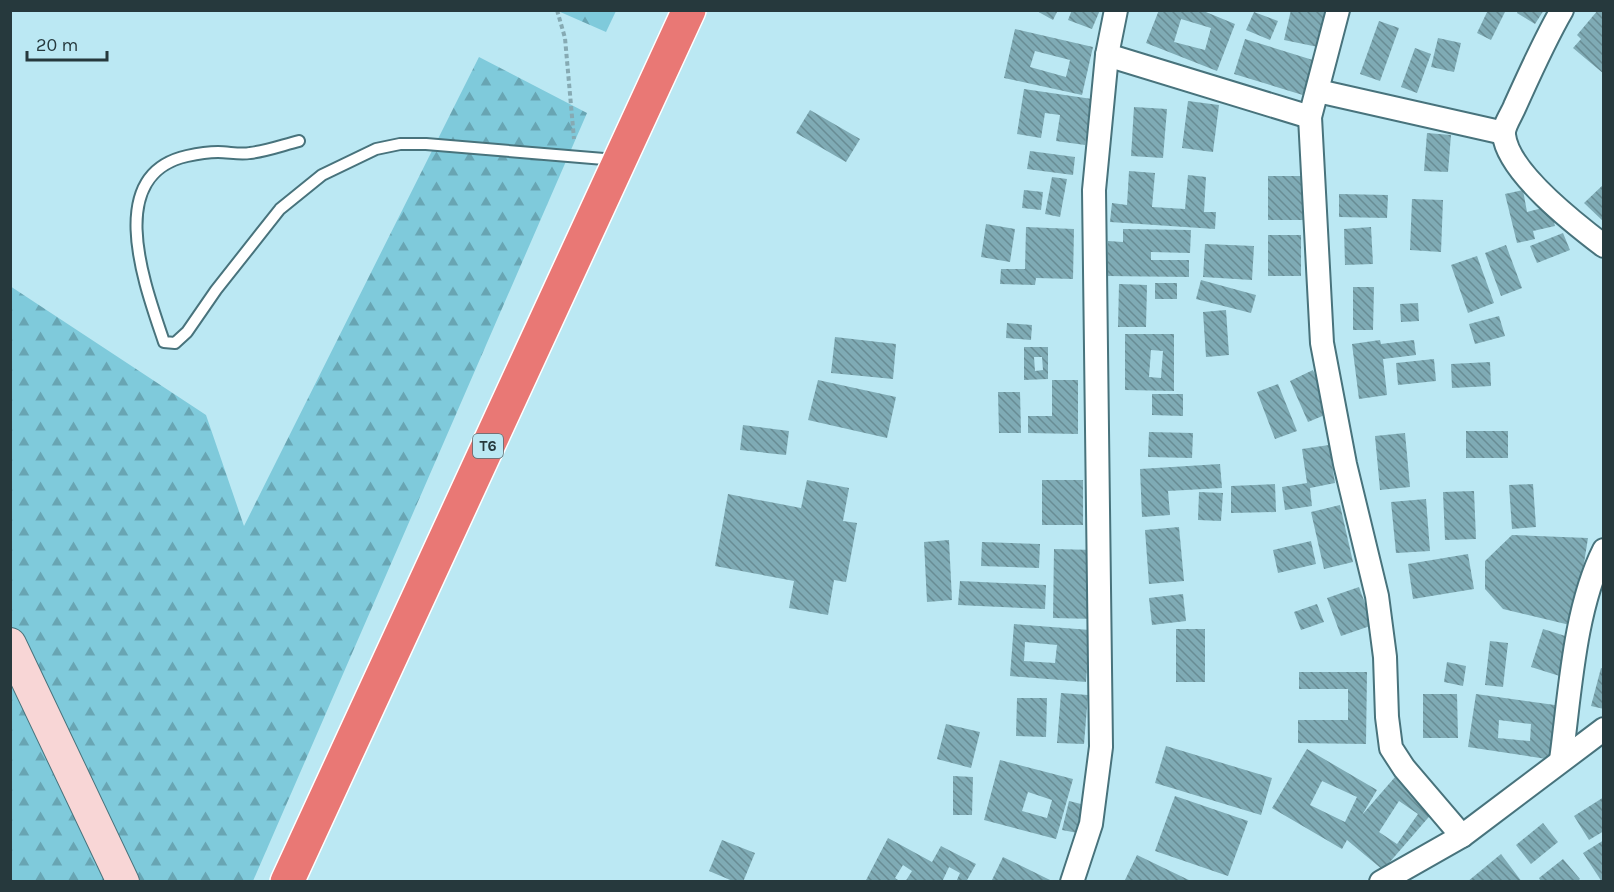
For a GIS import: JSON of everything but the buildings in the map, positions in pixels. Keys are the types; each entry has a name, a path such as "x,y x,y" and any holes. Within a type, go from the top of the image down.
{"highway":[{"name":"T6","path":"287,882 689,10"}],"street":[{"path":"1072,882 1091,824 1101,747 1094,190 1107,55 1116,10"},
{"path":"1338,10 1310,117 1322,343 1345,464 1377,596 1385,657 1387,717 1391,748 1404,768 1462,836"},
{"path":"1562,10 1541,46 1504,133 1507,148 1517,167 1573,222 1604,246"},
{"path":"1107,55 1310,117"},
{"path":"1318,91 1504,133"},
{"path":"1561,760 1584,601 1595,567 1604,550"},
{"path":"10,644 123,882"},
{"path":"1381,882 1462,836 1604,729"}],"lane":[{"path":"299,141 248,154 216,152 187,156 168,162 152,174 141,192 137,213 137,238 144,278 164,342 175,343 187,332 216,290 280,209 322,175 376,149 400,144 426,144 619,160"}],"path":[{"path":"557,10 566,38 576,155"}],"green space":[{"path":"558,11 616,11 606,32"},
{"path":"479,57 587,113 253,881 11,881 10,286 206,415 244,526"}]}
